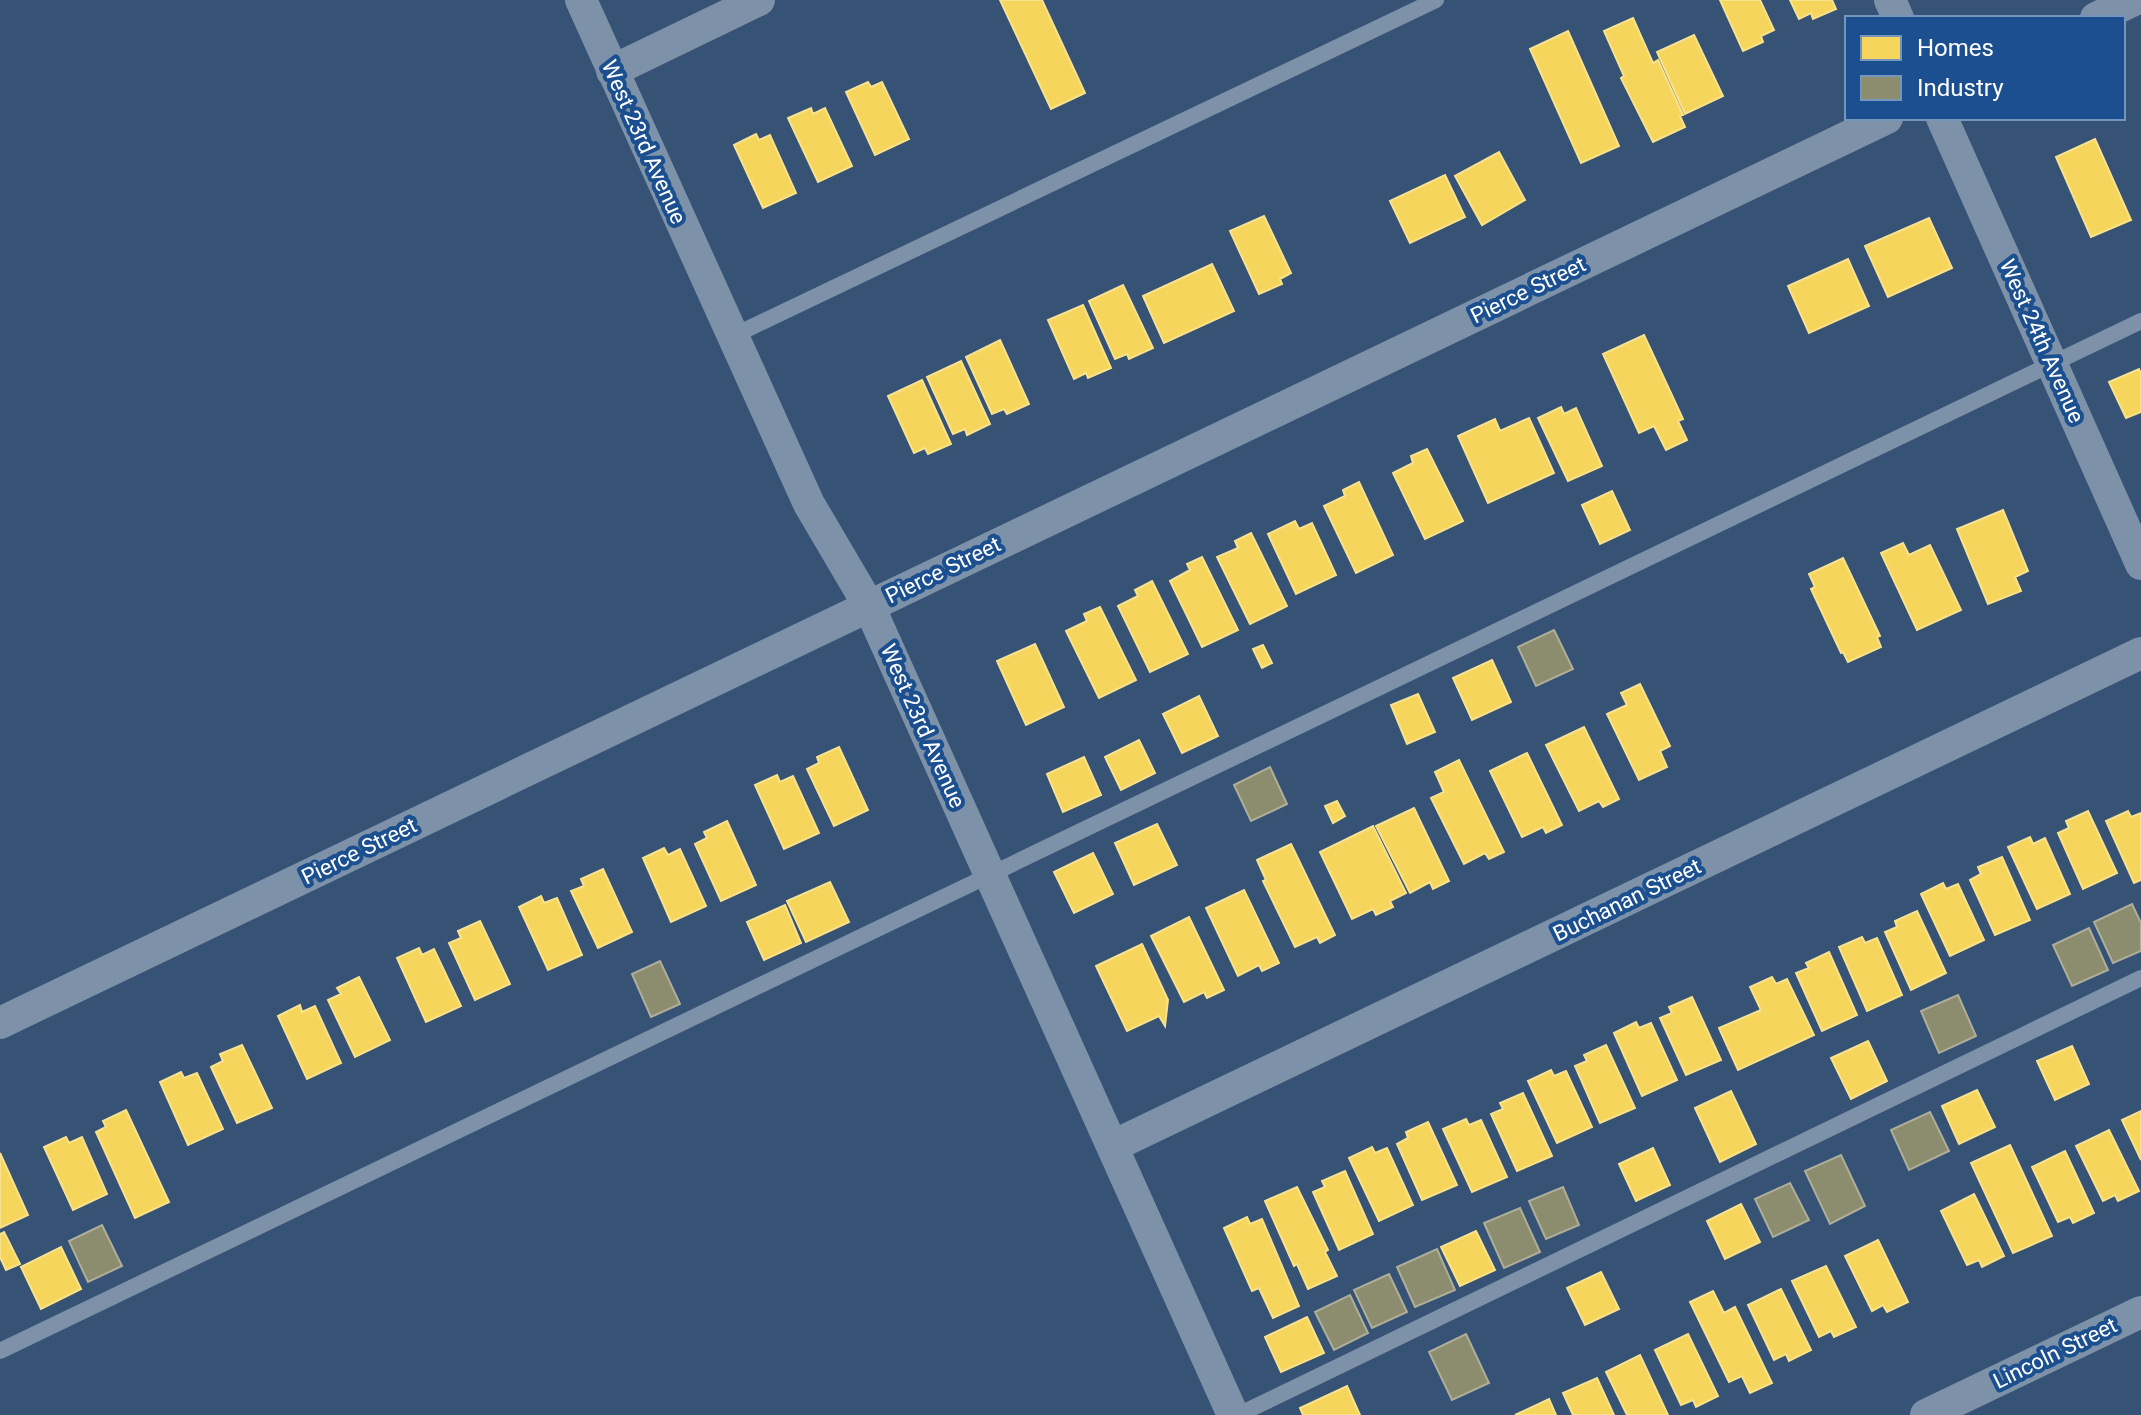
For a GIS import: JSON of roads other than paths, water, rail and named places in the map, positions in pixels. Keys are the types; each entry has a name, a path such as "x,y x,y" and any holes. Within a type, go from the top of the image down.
{"street":[{"name":"West 23rd Avenue","path":"581,0 809,504 869,606 1235,1415"},
{"path":"612,71 759,0"},
{"path":"2100,16 2134,0"},
{"name":"Pierce Street","path":"0,1023 1883,120"},
{"name":"West 24th Avenue","path":"1943,120 2141,564"},
{"name":"Buchanan Street","path":"1113,1146 2141,653"},
{"name":"Lincoln Street","path":"1926,1415 2141,1312"}],"lane":[{"path":"733,336 1436,0"},
{"path":"0,1351 2141,321"},
{"path":"1235,1415 2141,978"}]}
